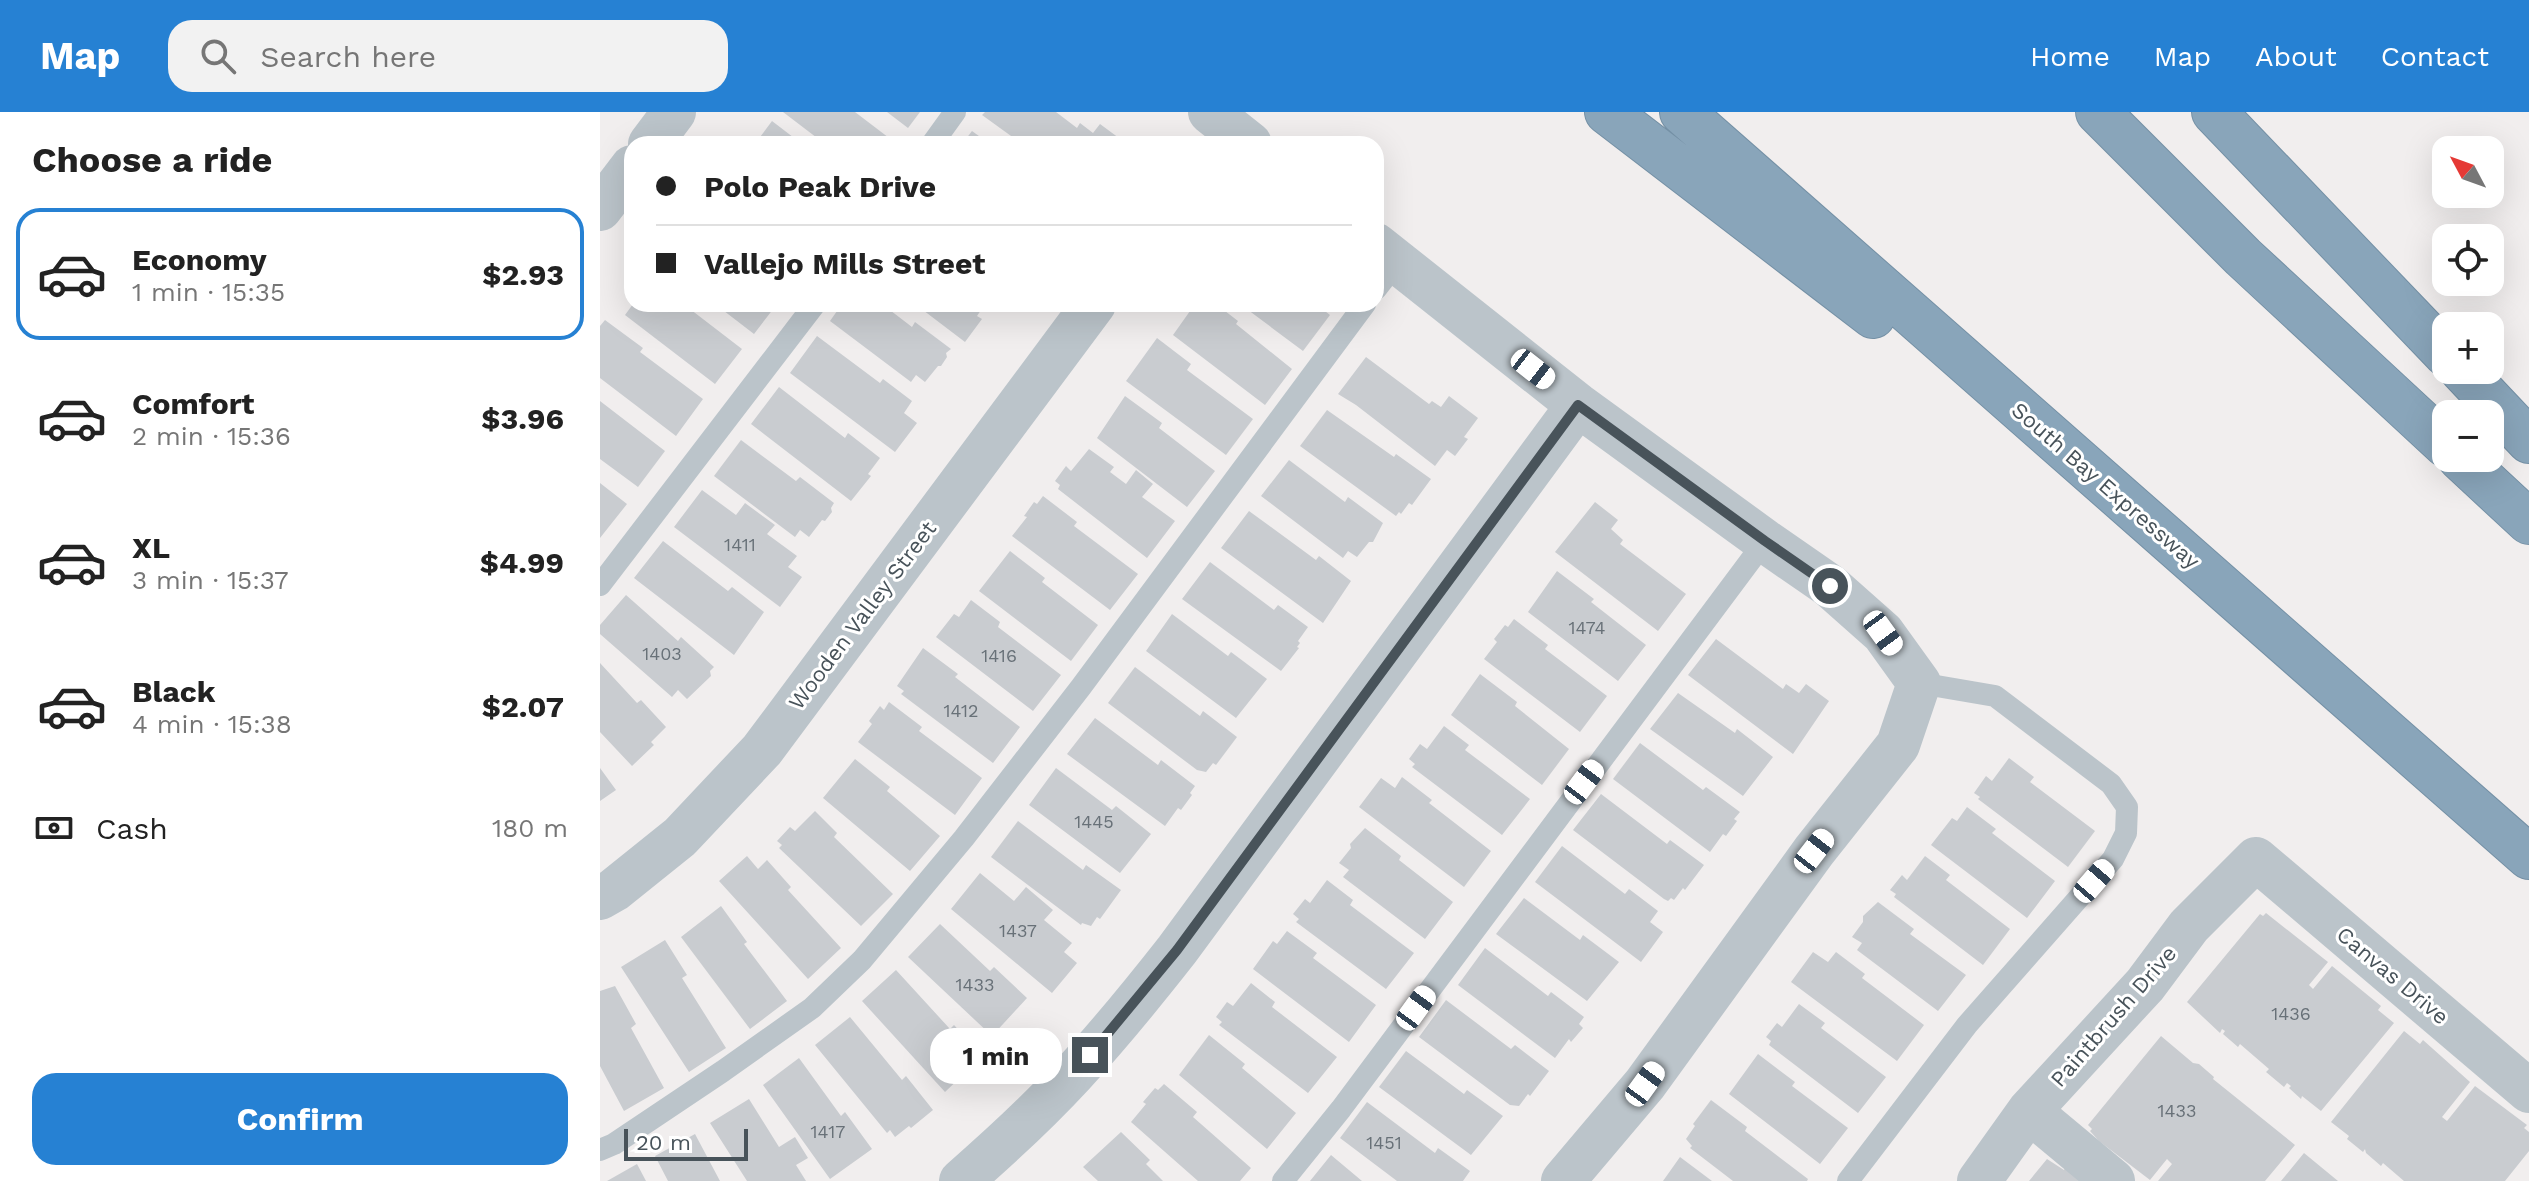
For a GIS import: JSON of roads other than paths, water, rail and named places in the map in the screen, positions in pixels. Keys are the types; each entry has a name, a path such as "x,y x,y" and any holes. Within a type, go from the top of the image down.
{"highway":[{"path":"1607,112 2174,545"},
{"name":"South Bay Expressway","path":"1682,112 2529,857"},
{"path":"2098,112 2243,257 2432,432"},
{"path":"2214,112 2432,339"},
{"path":"2475,384 2529,441"},
{"path":"2475,472 2529,522"}],"street":[{"path":"656,136 674,112"},
{"path":"600,209 624,178"},
{"path":"1384,266 1830,586 1883,633 1919,683 1898,745 1814,851 1645,1084 1563,1181"},
{"name":"Wooden Valley Street","path":"600,898 680,837 762,750 1088,312"},
{"path":"961,1181 1072,1075 1135,1004 1578,405"},
{"name":"Canvas Drive","path":"2256,859 2529,1091"},
{"name":"Paintbrush Drive","path":"1979,1181 2029,1111 2145,985 2189,926 2256,859"},
{"path":"2029,1111 2113,1181"}],"lane":[{"path":"938,136 955,112"},
{"path":"600,585 809,312"},
{"path":"600,1150 723,1071 812,1008 862,960 964,838 1081,687 1359,312"},
{"path":"1283,1181 1341,1109 1765,541"},
{"path":"1848,1181 1967,1025 2113,859 2126,833 2127,807 2111,784 1995,696 1919,683"}]}
